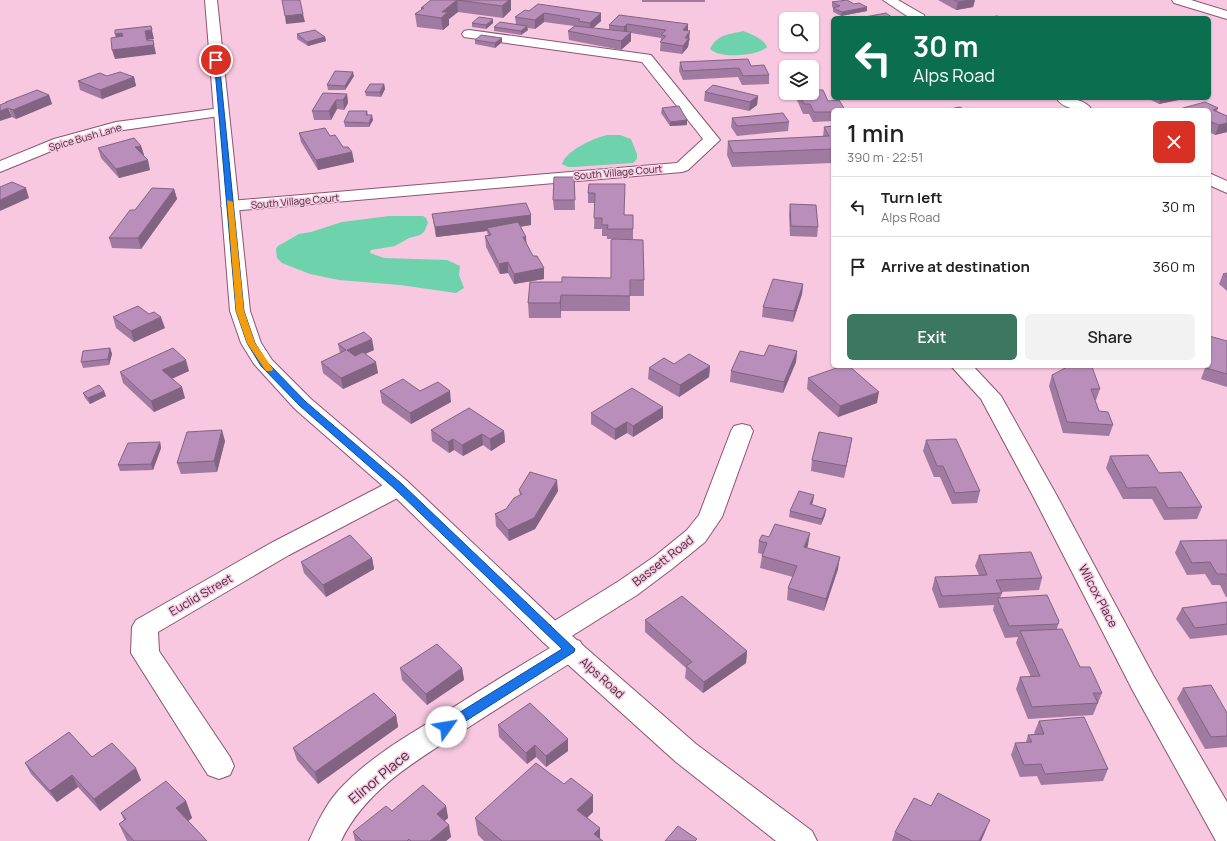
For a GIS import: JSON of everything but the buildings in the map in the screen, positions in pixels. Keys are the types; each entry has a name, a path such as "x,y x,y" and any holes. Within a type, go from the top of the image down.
{"street":[{"name":"Alps Road","path":"211,0 240,311 251,343 264,364 303,404 399,487 561,642 686,753 801,841"},
{"path":"889,0 916,16"},
{"path":"1178,0 1227,15"},
{"name":"South Village Court","path":"230,206 682,166 712,140 646,58 469,34"},
{"path":"1067,100 1081,108"},
{"name":"Spice Bush Lane","path":"0,167 60,142 116,127 221,112"},
{"path":"1211,179 1227,188"},
{"name":"Wilcox Place","path":"963,368 990,396 1045,496 1143,683 1227,831"},
{"name":"Bassett Road","path":"561,642 696,536 710,517 742,431"},
{"name":"Euclid Street","path":"219,766 145,653 145,627 280,549 399,487"},
{"name":"Elinor Place","path":"325,841 330,826 350,800 394,760 561,642"}],"shaded area":[{"path":"743,31 760,39 767,47 756,53 739,55 722,54 710,49 716,40 728,34"},
{"path":"608,135 620,135 631,139 637,154 637,159 633,163 573,167 568,167 562,164 564,159 569,154 581,145"},
{"path":"389,216 423,216 426,218 428,223 424,232 420,235 409,238 395,246 371,250 370,253 384,258 447,260 460,266 459,275 464,288 456,293 400,285 339,280 310,274 282,263 277,258 276,249 278,246 299,234 311,232 342,222"}],"slow traffic":[{"path":"229,202 240,311 251,343 264,364 269,369"}],"route":[{"path":"216,60 240,311 251,343 264,364 303,404 399,487 553,635 570,649 446,727"}]}
